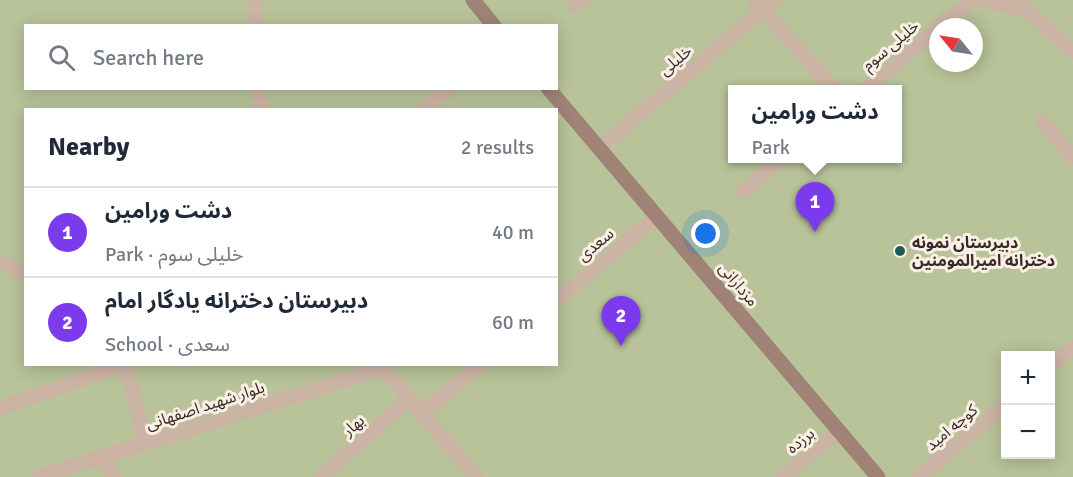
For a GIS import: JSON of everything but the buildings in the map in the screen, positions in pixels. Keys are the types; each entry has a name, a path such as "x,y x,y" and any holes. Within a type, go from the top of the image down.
{"main road":[{"path":"477,1 493,24"},
{"name":"مزدارانی","path":"550,90 878,477"}],"street":[{"path":"254,0 255,24"},
{"name":"خلیلی سوم","path":"950,18 971,0"},
{"path":"982,0 1028,11"},
{"path":"1017,0 1073,51"},
{"path":"764,3 830,85"},
{"name":"خلیلی","path":"600,148 764,3"},
{"name":"خلیلی سوم","path":"872,85 929,36"},
{"path":"259,90 260,108"},
{"path":"426,108 447,90"},
{"path":"1042,121 1073,157"},
{"path":"744,191 778,163"},
{"name":"سعدی","path":"558,299 657,215"},
{"path":"0,262 24,272"},
{"path":"1055,362 1073,347"},
{"path":"0,408 122,366"},
{"path":"125,366 146,443"},
{"path":"381,366 476,477"},
{"name":"بلوار شهید اصفهانی","path":"39,477 381,366"},
{"path":"422,414 479,366"},
{"name":"بهار","path":"321,477 410,399"},
{"name":"کوچه امید","path":"919,477 1004,405"},
{"name":"برزده","path":"783,477 840,431"},
{"path":"102,457 115,477"}],"green space":[{"path":"0,0 1073,0 1073,477 0,477"}],"place":[{"name":"دشت ورامین","path":"815,232"},
{"name":"دبیرستان نمونه دخترانه امیرالمومنین","path":"900,251"},
{"name":"دبیرستان دخترانه یادگار امام","path":"621,346"}]}
